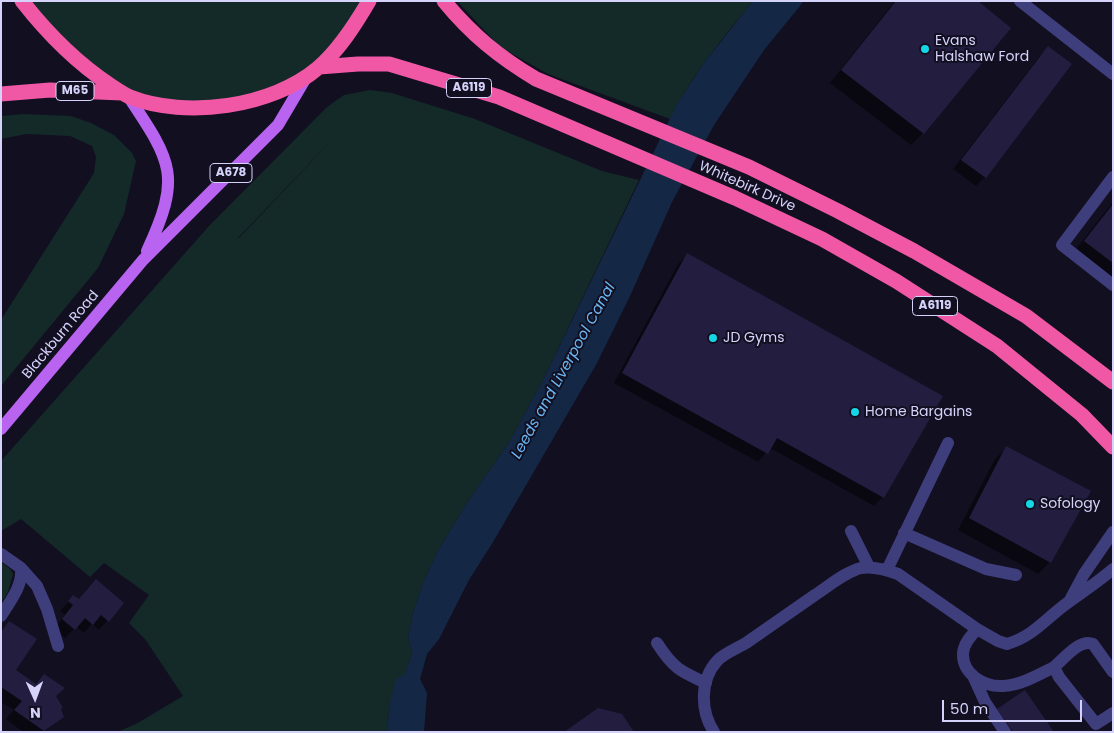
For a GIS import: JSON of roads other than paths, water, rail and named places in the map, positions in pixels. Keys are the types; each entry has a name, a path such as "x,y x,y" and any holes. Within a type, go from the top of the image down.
{"highway":[{"name":"A678","path":"22,1 58,42 94,75 125,95 159,106 184,108 218,107 242,103 270,94 313,72 339,46 359,19 369,1"},
{"name":"Whitebirk Drive","path":"444,1 483,43 514,66 536,78 749,167 914,251 1026,316 1113,382"},
{"name":"Whitebirk Drive","path":"313,72 358,64 398,66 499,98 735,198 822,239 896,281 997,346 1082,415 1113,447"},
{"name":"M65","path":"1,94 50,90 125,95"}],"main road":[{"name":"Blackburn Road","path":"1,429 143,260 278,125 313,72"},
{"name":"Blackburn Road","path":"125,95 161,148 167,163 169,177 167,197 160,223 143,260"}],"street":[{"path":"1020,1 1113,74"},
{"path":"1113,177 1062,245 1113,285"},
{"path":"892,572 904,533 948,443"},
{"path":"851,531 869,567"},
{"path":"1069,602 1084,574 1113,532"},
{"path":"904,533 986,570 1016,575"},
{"path":"1,554 21,568 37,586 47,609 58,646"},
{"path":"714,732 704,710 706,683 718,660 835,582 859,569 869,567 892,572 977,629 1007,644 1030,635 1069,602 1113,569"},
{"path":"1,616 19,586 22,577 21,568"},
{"path":"977,629 967,641 963,651 964,658 969,672 974,678 985,702 1005,732"},
{"path":"974,678 993,685 1003,686 1019,683 1054,667 1082,643 1088,642 1093,644 1113,672"},
{"path":"657,643 669,661 682,671 706,683"},
{"path":"1054,667 1092,728 1113,712"}],"water":[{"name":"Leeds and Liverpool Canal","path":"753,1 804,1 764,50 714,125 672,202 630,296 597,363 469,580 439,639 427,654 420,679 427,693 424,732 387,732 390,703 396,679 405,674 412,653 408,637 413,613 423,583 438,550 471,497 510,441 544,378 677,104 704,63"}],"place":[{"name":"Evans Halshaw Ford","path":"925,49"},
{"name":"JD Gyms","path":"713,338"},
{"name":"Home Bargains","path":"855,412"},
{"name":"Sofology","path":"1030,504"}]}
